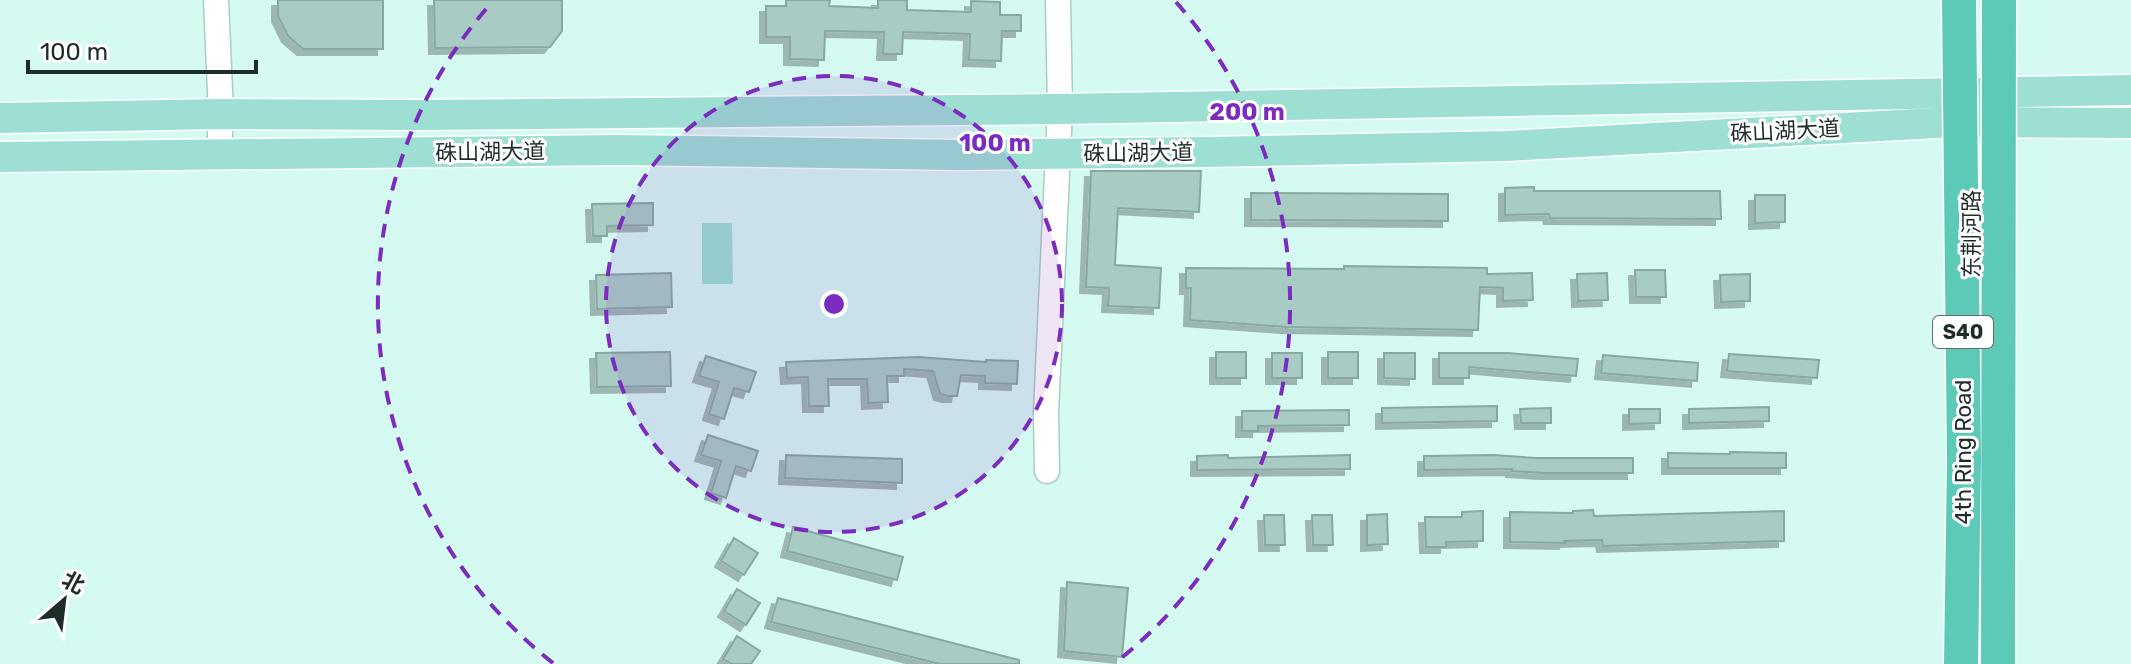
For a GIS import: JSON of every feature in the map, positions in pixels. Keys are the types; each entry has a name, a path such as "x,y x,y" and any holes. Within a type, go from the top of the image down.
{"highway":[{"name":"4th Ring Road","path":"1959,0 1964,459 1961,664"},
{"name":"4th Ring Road","path":"1998,664 1999,0"}],"main road":[{"name":"硃山湖大道","path":"0,157 621,150 1058,154 1506,146 1972,108 2131,90"},
{"name":"硃山湖大道","path":"0,118 1060,109 1972,108 2131,123"},
{"name":"东荆河路","path":"1968,664 1972,108"}],"street":[{"path":"216,0 221,114 219,155"},
{"path":"1047,471 1046,412 1060,109 1058,0"}],"green space":[{"path":"702,223 732,223 733,284 702,284"}],"building":[{"path":"278,0 383,0 383,49 303,49 288,36 278,16"},
{"path":"434,0 562,0 562,31 550,47 435,48"},
{"path":"786,0 830,0 829,6 878,8 878,0 907,0 907,10 971,12 971,1 1000,2 1000,15 1021,15 1021,31 1002,31 1001,61 969,60 970,34 903,32 902,54 883,54 884,32 825,31 824,60 790,59 790,37 766,37 766,6 786,6"},
{"path":"1091,171 1201,171 1199,212 1118,208 1115,265 1161,268 1159,308 1108,306 1109,288 1086,287"},
{"path":"1534,187 1534,191 1720,191 1721,219 1505,215 1505,188"},
{"path":"1251,193 1448,194 1448,221 1251,220"},
{"path":"1755,195 1785,195 1785,222 1755,223"},
{"path":"653,203 653,225 607,226 607,236 593,236 592,204"},
{"path":"1344,266 1487,268 1487,274 1532,273 1533,300 1503,301 1503,288 1480,287 1478,330 1286,327 1190,320 1191,288 1186,288 1186,268 1344,269"},
{"path":"1635,270 1665,270 1666,297 1636,297"},
{"path":"671,273 672,307 597,309 596,275"},
{"path":"1607,273 1608,300 1578,301 1577,274"},
{"path":"1750,274 1750,301 1721,302 1720,275"},
{"path":"670,352 671,386 597,387 596,353"},
{"path":"1216,352 1246,352 1246,378 1216,378"},
{"path":"1328,352 1358,352 1358,378 1328,378"},
{"path":"1272,353 1302,353 1302,378 1272,378"},
{"path":"1384,353 1415,353 1415,379 1384,378"},
{"path":"1439,353 1508,353 1578,359 1576,376 1469,367 1469,378 1439,378"},
{"path":"1729,354 1819,360 1817,378 1727,371"},
{"path":"1603,355 1698,363 1697,381 1601,373"},
{"path":"706,356 756,372 749,392 734,388 724,419 709,414 719,382 699,376"},
{"path":"918,357 1018,361 1017,384 985,383 985,376 961,375 957,396 948,396 940,394 933,371 904,369 904,376 887,376 888,402 868,403 867,379 828,379 829,406 809,406 808,377 787,378 786,362"},
{"path":"1497,406 1497,421 1382,423 1382,408"},
{"path":"1769,407 1769,421 1689,423 1689,409"},
{"path":"1551,408 1551,423 1521,423 1520,409"},
{"path":"1629,409 1660,409 1660,423 1629,424"},
{"path":"1349,410 1349,425 1258,426 1258,431 1242,431 1242,411"},
{"path":"708,435 758,451 751,471 736,466 726,498 711,493 721,461 701,455"},
{"path":"1668,453 1786,453 1786,468 1668,468"},
{"path":"786,455 902,459 902,483 785,478"},
{"path":"1228,455 1228,458 1350,455 1350,469 1197,470 1197,456"},
{"path":"1424,456 1633,458 1633,473 1424,470"},
{"path":"1593,510 1594,516 1784,511 1784,541 1603,546 1602,540 1510,542 1510,512 1573,513"},
{"path":"1483,511 1483,541 1446,542 1446,547 1426,547 1425,517 1462,517 1462,512"},
{"path":"1387,514 1388,544 1367,545 1367,515"},
{"path":"1264,515 1284,515 1285,545 1265,545"},
{"path":"1312,515 1332,515 1333,545 1313,545"},
{"path":"793,527 903,557 897,580 787,551"},
{"path":"734,538 758,553 744,575 721,561"},
{"path":"1067,582 1128,588 1122,657 1064,651"},
{"path":"737,589 760,603 746,625 724,611"},
{"path":"778,598 1019,660 1019,664 940,664 771,622"},
{"path":"737,636 760,651 751,664 732,664 723,659"}]}
